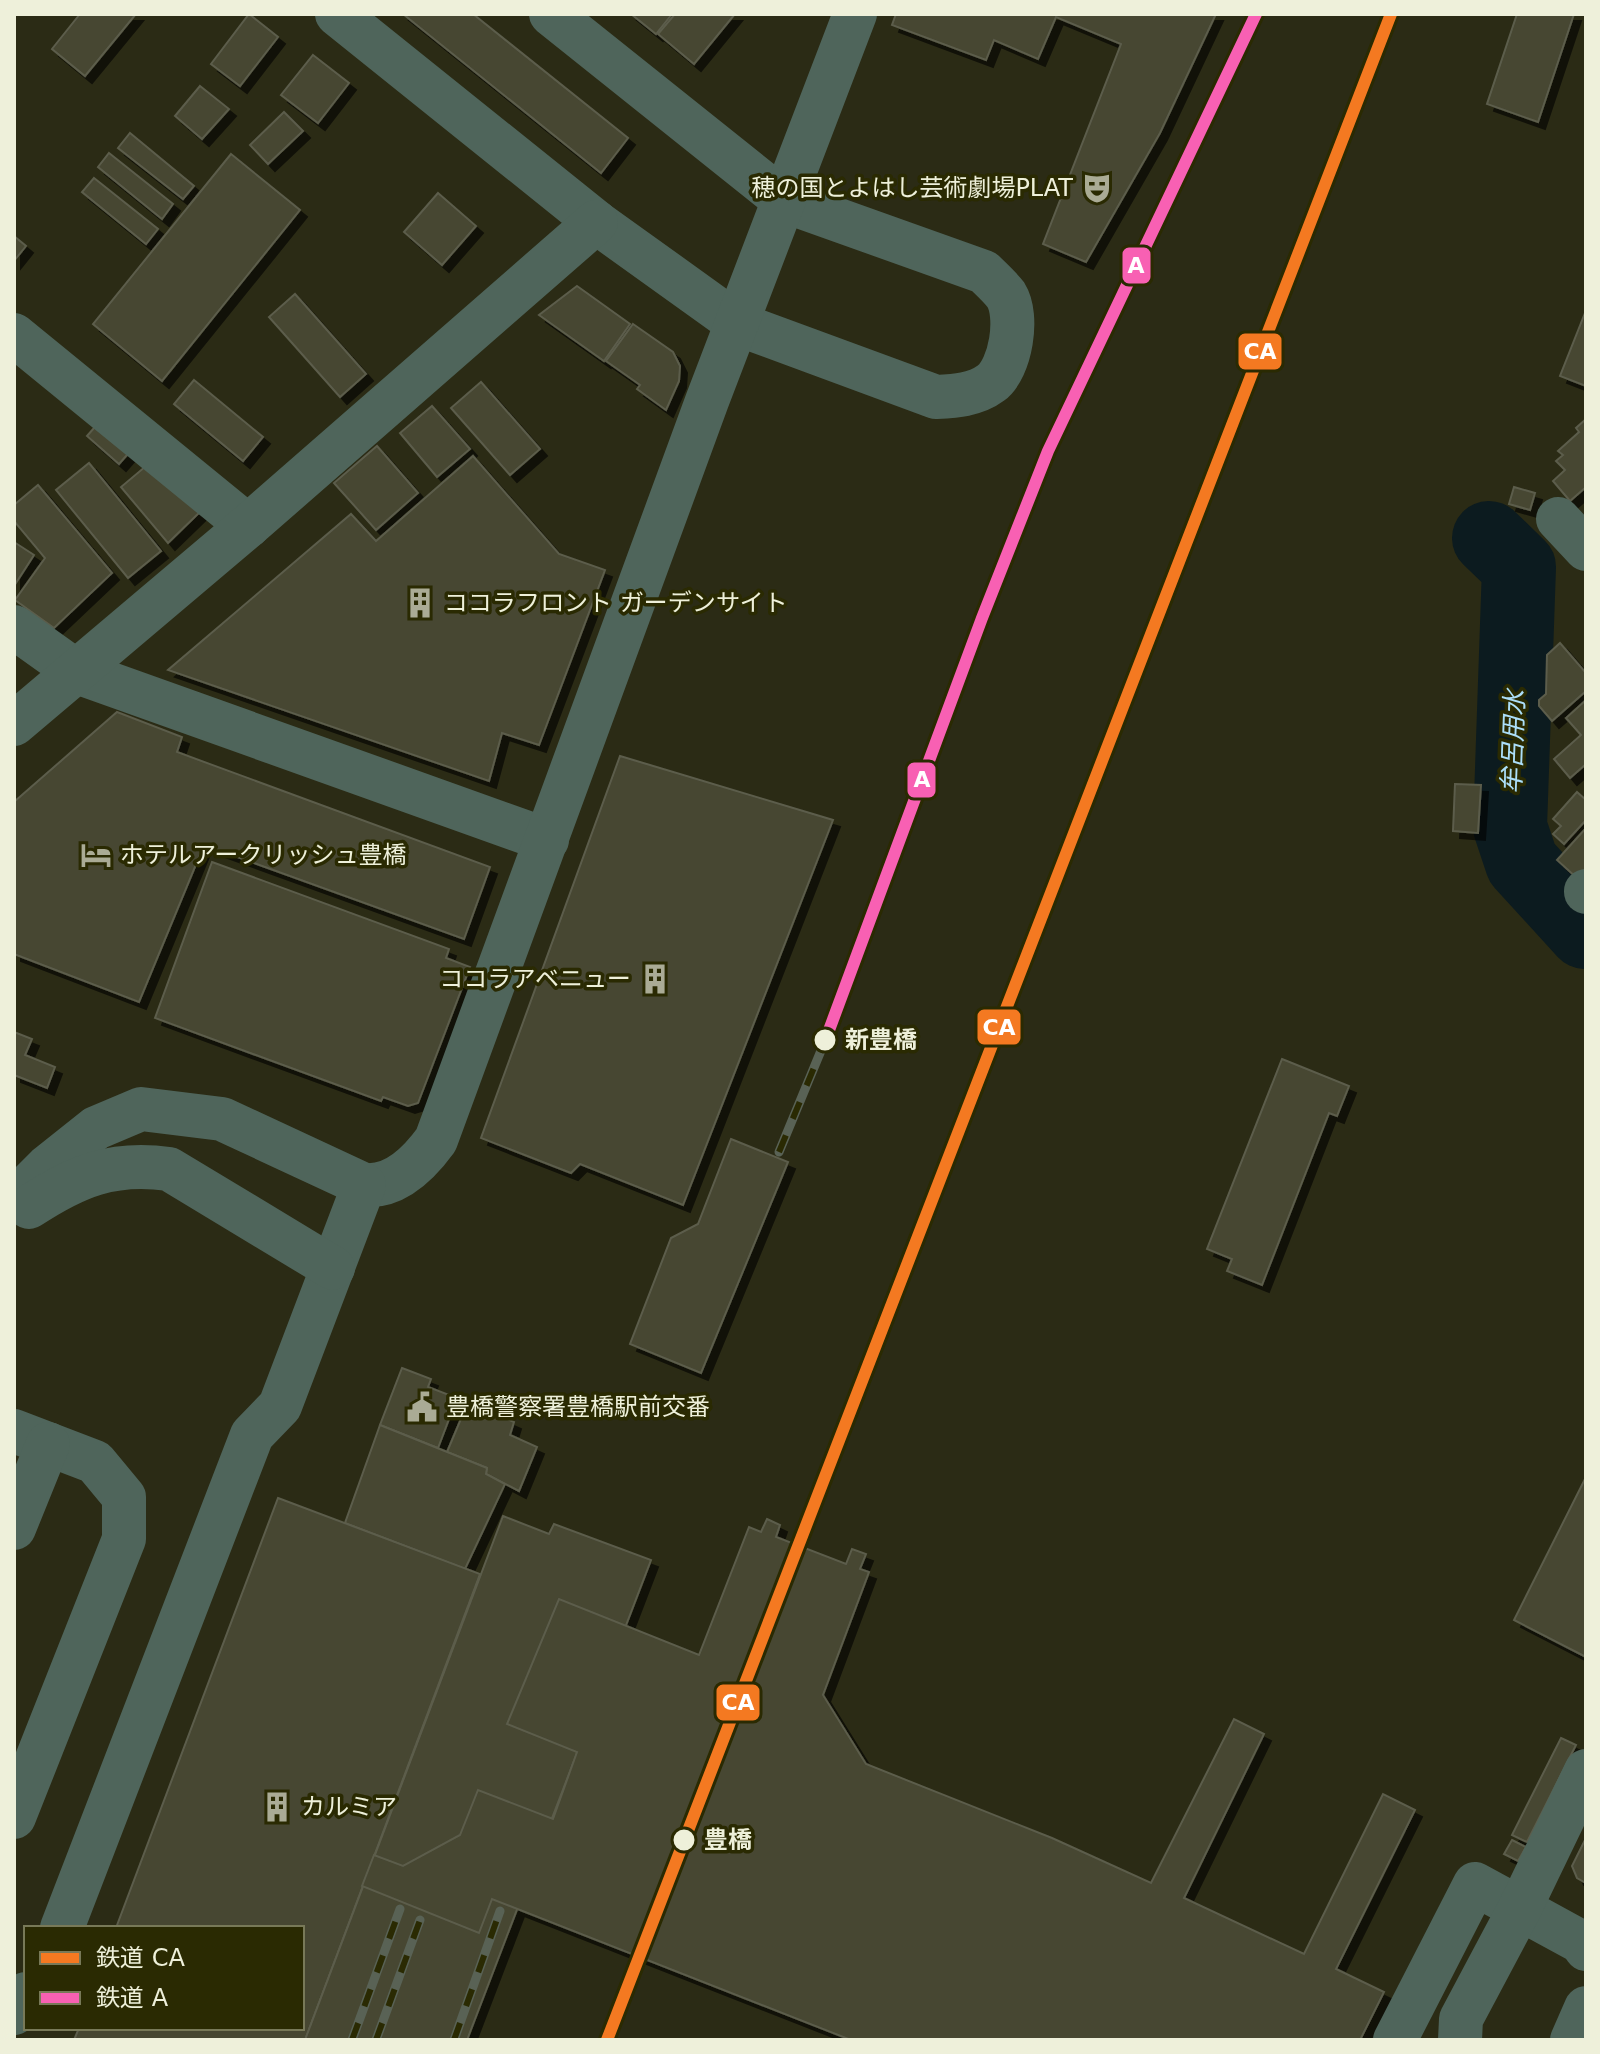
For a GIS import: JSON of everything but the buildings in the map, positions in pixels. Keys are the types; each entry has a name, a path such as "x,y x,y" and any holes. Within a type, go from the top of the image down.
{"street":[{"path":"337,14 596,222 738,324 936,397 967,394 992,382 1008,354 1013,324 1007,296 984,272 785,201 551,14"},
{"path":"14,1200 47,1167 96,1128 141,1109 222,1119 371,1186 397,1178 421,1160 436,1140 702,415 855,14"},
{"path":"14,724 248,526 596,222"},
{"path":"14,335 248,526"},
{"path":"14,627 77,672 547,840"},
{"path":"14,1217 56,1189 111,1167 141,1165 169,1169 333,1268"},
{"path":"63,1926 252,1435 280,1406 364,1185"},
{"path":"14,1528 31,1437 95,1462 124,1497 124,1539 14,1817"},
{"path":"1460,2040 1461,2019 1520,1908 1586,1771"},
{"path":"1395,2040 1475,1884 1581,1942 1586,1949"},
{"path":"1572,2040 1586,2008"}],"waterway":[{"name":"牟呂用水","path":"1489,538 1519,567 1510,827 1522,863 1585,932"}],"railway":[{"path":"779,1152 825,1041"},
{"path":"352,2040 400,1909"},
{"path":"454,2040 500,1911"},
{"path":"376,2040 420,1920"}],"rail line":[{"name":"A","path":"825,1041 982,618 1048,451 1256,14"},
{"name":"CA","path":"607,2040 1391,14"}],"place":[{"name":"穂の国とよはし芸術劇場PLAT","path":"1097,188"},
{"name":"ココラフロント ガーデンサイト","path":"420,603"},
{"name":"ホテルアークリッシュ豊橋","path":"96,855"},
{"name":"ココラアベニュー","path":"655,979"},
{"name":"新豊橋","path":"825,1040"},
{"name":"豊橋警察署豊橋駅前交番","path":"422,1407"},
{"name":"カルミア","path":"277,1807"},
{"name":"豊橋","path":"684,1840"}]}
